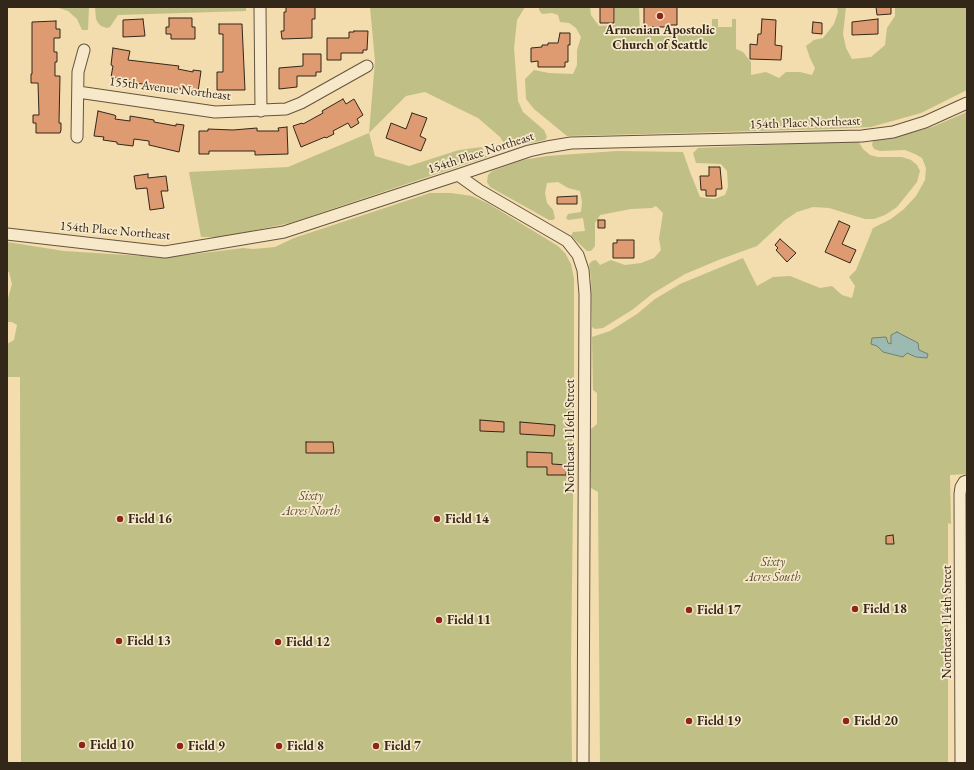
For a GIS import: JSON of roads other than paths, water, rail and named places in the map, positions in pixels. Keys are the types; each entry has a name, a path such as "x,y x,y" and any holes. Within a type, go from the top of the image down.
{"street":[{"path":"260,7 261,111"},
{"path":"77,137 78,72 84,50"},
{"name":"155th Avenue Northeast","path":"78,92 215,112 286,109 301,103 367,66"},
{"name":"154th Place Northeast","path":"7,234 165,252 284,232 529,151 572,143 862,136 893,132 925,122 967,103"},
{"name":"Northeast 116th Street","path":"458,175 479,190 567,241 578,255 583,270 585,294 583,763"},
{"name":"Northeast 114th Street","path":"961,763 964,629 960,494 961,487 966,481"}],"water":[{"path":"897,332 918,343 919,350 928,354 927,358 916,357 907,353 903,357 883,352 877,346 871,344 872,338 886,337 888,343 891,344 891,335"}],"place":[{"name":"Armenian Apostolic Church of Seattle","path":"660,16"},
{"name":"Field 16","path":"120,519"},
{"name":"Field 14","path":"437,519"},
{"name":"Field 18","path":"855,609"},
{"name":"Field 17","path":"689,610"},
{"name":"Field 11","path":"439,620"},
{"name":"Field 13","path":"119,641"},
{"name":"Field 12","path":"278,642"},
{"name":"Field 19","path":"689,721"},
{"name":"Field 20","path":"846,721"},
{"name":"Field 10","path":"82,745"},
{"name":"Field 9","path":"180,746"},
{"name":"Field 8","path":"279,746"},
{"name":"Field 7","path":"376,746"}],"park label":[{"name":"Sixty Acres North","path":"311,504"},
{"name":"Sixty Acres South","path":"773,570"}]}
